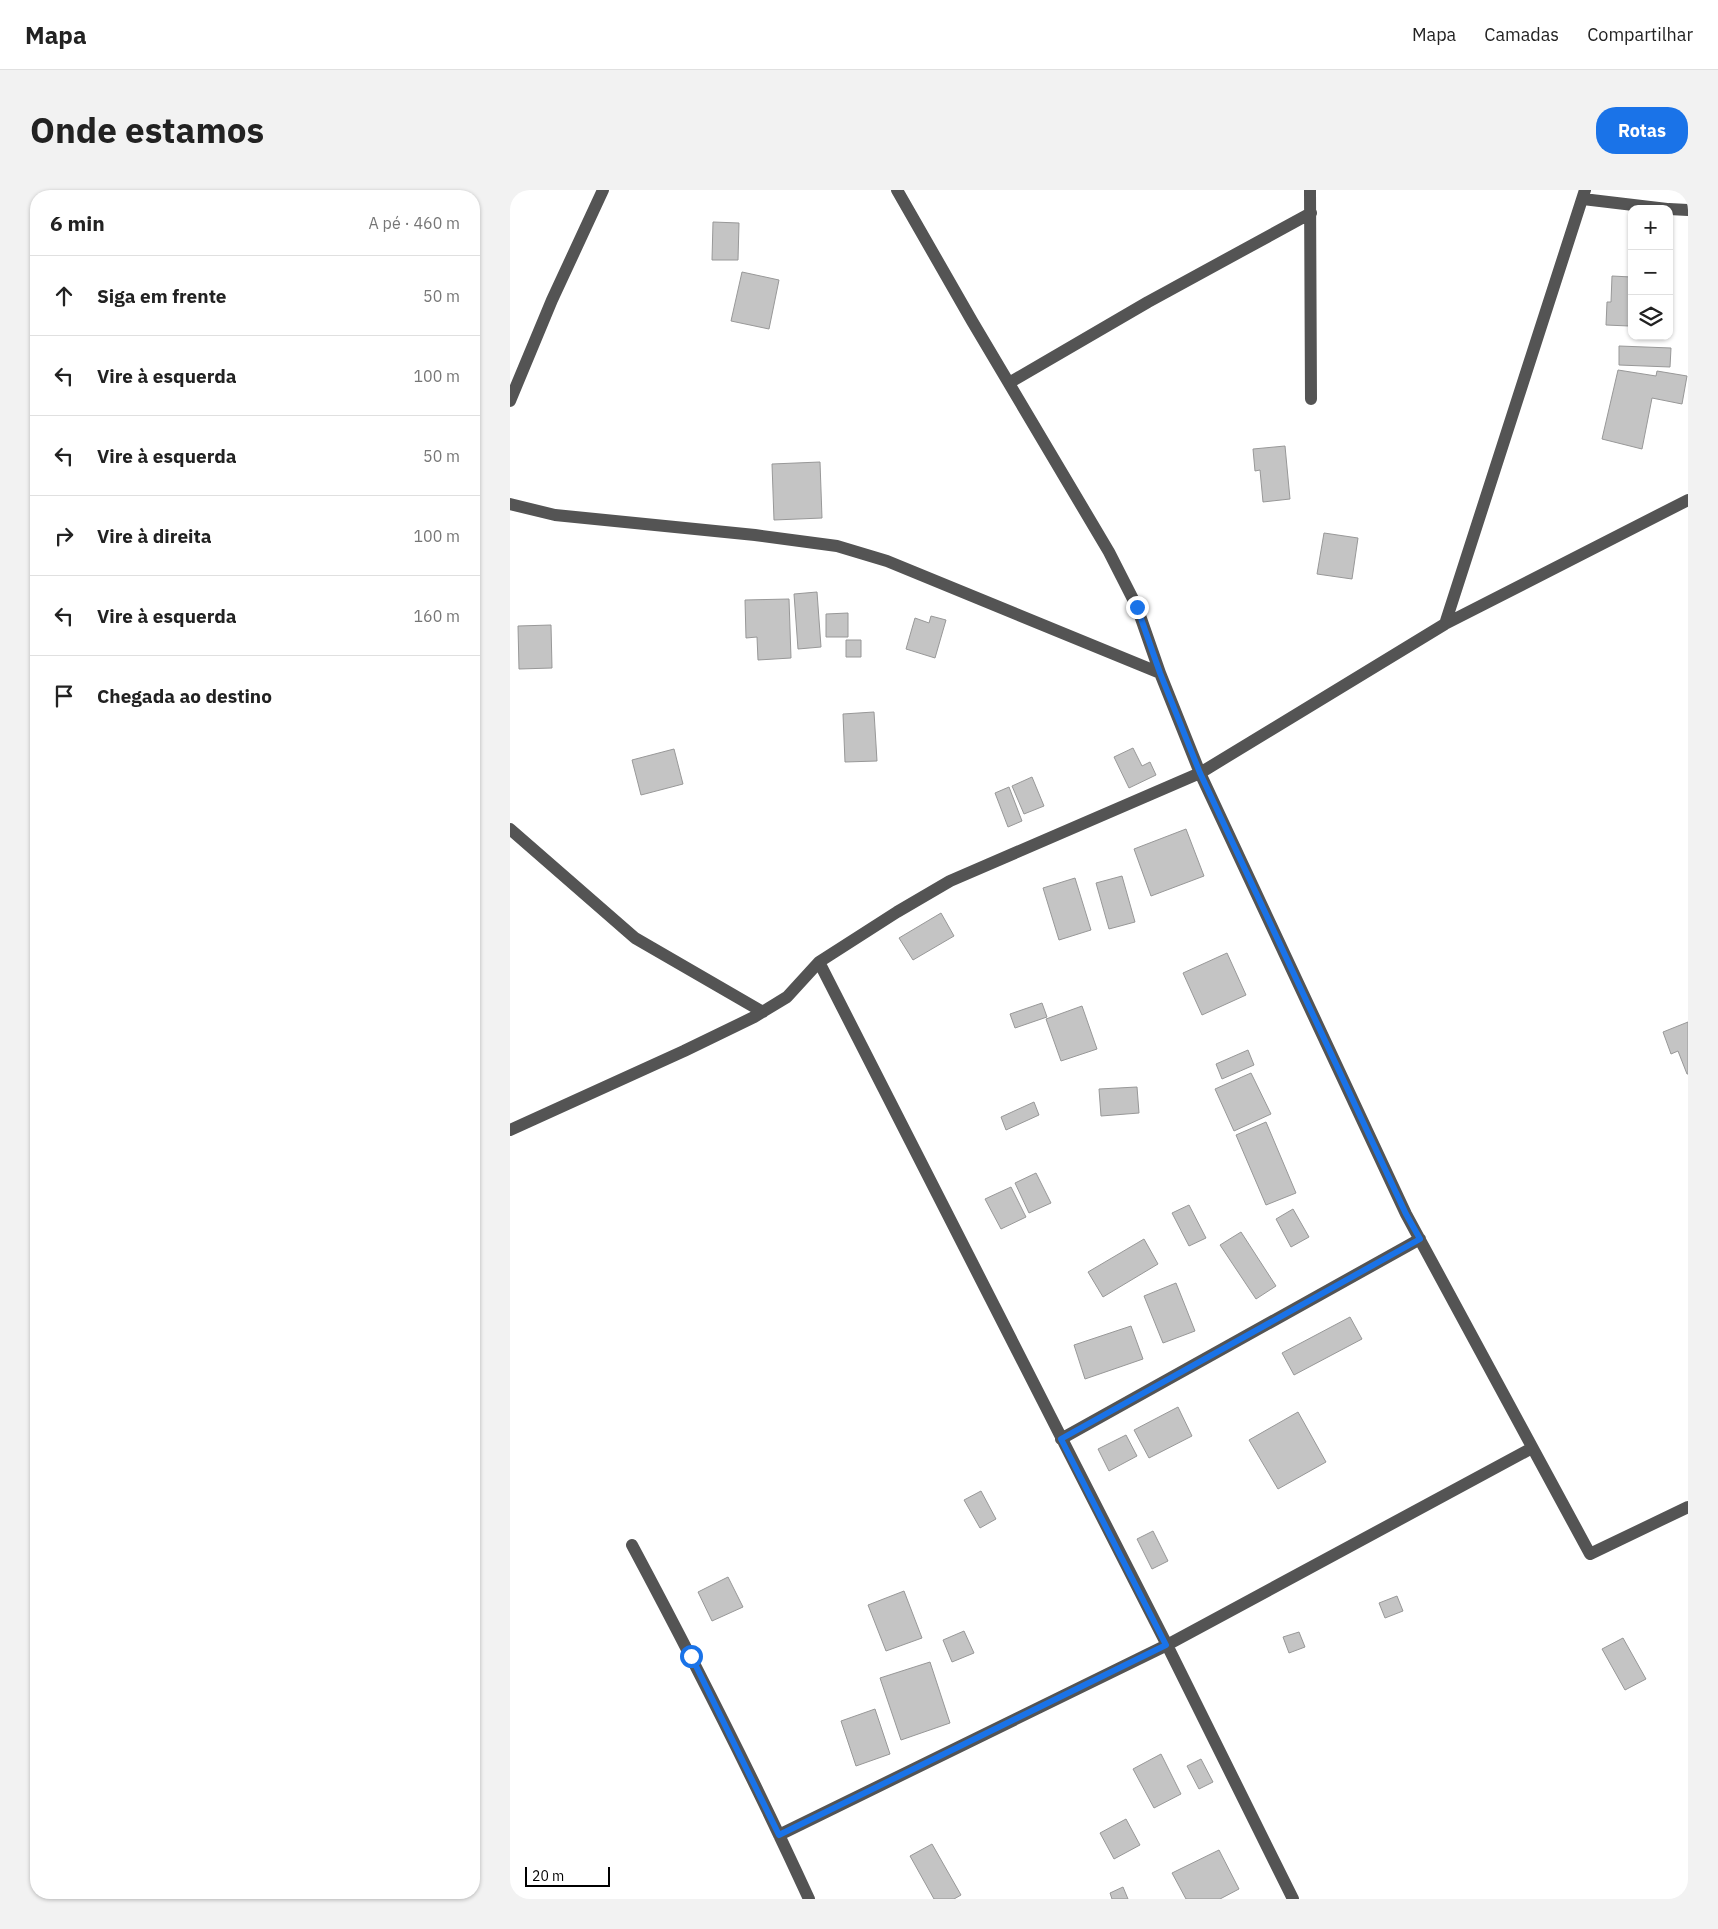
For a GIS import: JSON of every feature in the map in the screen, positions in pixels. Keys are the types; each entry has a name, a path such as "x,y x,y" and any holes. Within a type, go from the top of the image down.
{"street":[{"path":"510,401 552,300 603,190"},
{"path":"897,190 1113,560 1137,607 1160,673 1200,773 1406,1214 1590,1554 1688,1507"},
{"path":"1310,190 1311,399"},
{"path":"1445,624 1584,194 1646,205"},
{"path":"1673,209 1688,210"},
{"path":"1009,383 1148,302 1311,213"},
{"path":"510,1130 684,1052 763,1012 787,996 819,962 896,912 950,881 1200,773 1445,624 1688,500"},
{"path":"510,504 555,515 755,535 837,546 887,561 1160,673"},
{"path":"510,829 636,938 763,1012"},
{"path":"819,962 1293,1899"},
{"path":"1061,1439 1420,1239"},
{"path":"779,1835 1166,1645 1532,1448"},
{"path":"632,1545 691,1656 779,1835 808,1899"}],"building":[{"path":"713,222 739,223 738,260 712,260"},
{"path":"742,272 779,280 769,329 731,321"},
{"path":"1612,276 1628,277 1628,326 1606,325 1607,302 1611,302"},
{"path":"1619,346 1671,348 1670,367 1619,365"},
{"path":"1618,370 1656,376 1657,371 1687,376 1682,404 1652,398 1642,449 1602,439"},
{"path":"1285,446 1290,499 1263,502 1260,470 1255,471 1253,449"},
{"path":"820,462 822,518 774,520 772,464"},
{"path":"1324,533 1358,538 1352,579 1317,574"},
{"path":"817,592 821,647 798,649 794,594"},
{"path":"789,599 791,658 758,660 757,637 746,638 745,600"},
{"path":"848,613 848,637 826,637 826,614"},
{"path":"931,616 946,620 935,658 906,649 915,618 929,623"},
{"path":"551,625 552,668 519,669 518,626"},
{"path":"846,640 861,640 861,657 846,657"},
{"path":"874,712 877,761 845,762 843,714"},
{"path":"1133,748 1142,766 1150,762 1156,775 1129,788 1114,757"},
{"path":"674,749 683,784 641,795 632,760"},
{"path":"1032,777 1044,806 1024,814 1012,786"},
{"path":"1009,787 1022,821 1008,827 995,793"},
{"path":"1186,829 1204,876 1151,896 1134,849"},
{"path":"1122,876 1135,922 1109,929 1096,883"},
{"path":"1075,878 1091,930 1059,940 1043,888"},
{"path":"941,913 954,936 913,960 899,938"},
{"path":"1227,953 1246,995 1202,1015 1183,973"},
{"path":"1042,1003 1047,1017 1015,1028 1010,1014"},
{"path":"1082,1006 1097,1049 1061,1061 1046,1019"},
{"path":"1688,1022 1687,1074 1678,1051 1671,1054 1663,1032"},
{"path":"1248,1050 1254,1065 1222,1079 1216,1064"},
{"path":"1251,1073 1271,1114 1234,1131 1215,1089"},
{"path":"1137,1087 1139,1113 1101,1116 1099,1089"},
{"path":"1034,1102 1039,1115 1006,1130 1001,1117"},
{"path":"1266,1122 1296,1193 1266,1205 1236,1135"},
{"path":"1036,1173 1051,1203 1029,1213 1015,1183"},
{"path":"1011,1187 1026,1217 1001,1229 985,1199"},
{"path":"1189,1205 1206,1238 1189,1246 1172,1213"},
{"path":"1293,1209 1309,1237 1291,1247 1276,1219"},
{"path":"1241,1232 1276,1286 1256,1299 1220,1245"},
{"path":"1144,1239 1158,1264 1103,1297 1088,1272"},
{"path":"1176,1283 1195,1331 1163,1343 1144,1296"},
{"path":"1350,1317 1362,1339 1294,1375 1282,1353"},
{"path":"1131,1326 1143,1359 1085,1379 1074,1345"},
{"path":"1178,1407 1192,1436 1149,1458 1134,1430"},
{"path":"1298,1412 1326,1462 1278,1489 1249,1440"},
{"path":"1126,1435 1137,1456 1109,1471 1098,1449"},
{"path":"981,1491 996,1519 980,1528 964,1500"},
{"path":"1153,1531 1168,1561 1152,1569 1137,1539"},
{"path":"728,1577 743,1607 712,1621 698,1592"},
{"path":"904,1591 922,1638 886,1651 868,1605"},
{"path":"1397,1596 1403,1611 1385,1618 1379,1603"},
{"path":"964,1631 974,1653 952,1662 943,1640"},
{"path":"1299,1632 1305,1647 1289,1653 1283,1637"},
{"path":"1623,1638 1646,1679 1625,1690 1602,1649"},
{"path":"930,1662 950,1723 901,1740 880,1678"},
{"path":"875,1709 890,1754 856,1766 841,1721"},
{"path":"1161,1754 1181,1794 1154,1808 1133,1769"},
{"path":"1201,1759 1213,1782 1199,1789 1187,1766"},
{"path":"1126,1819 1140,1845 1114,1859 1100,1833"},
{"path":"932,1844 961,1895 954,1899 934,1899 910,1856"},
{"path":"1219,1850 1239,1889 1220,1899 1186,1899 1172,1873"},
{"path":"1123,1887 1128,1899 1112,1899 1110,1893"}],"route":[{"path":"691,1656 779,1835 1166,1645 1061,1439 1420,1239 1406,1214 1200,773 1160,673 1137,607"}]}
